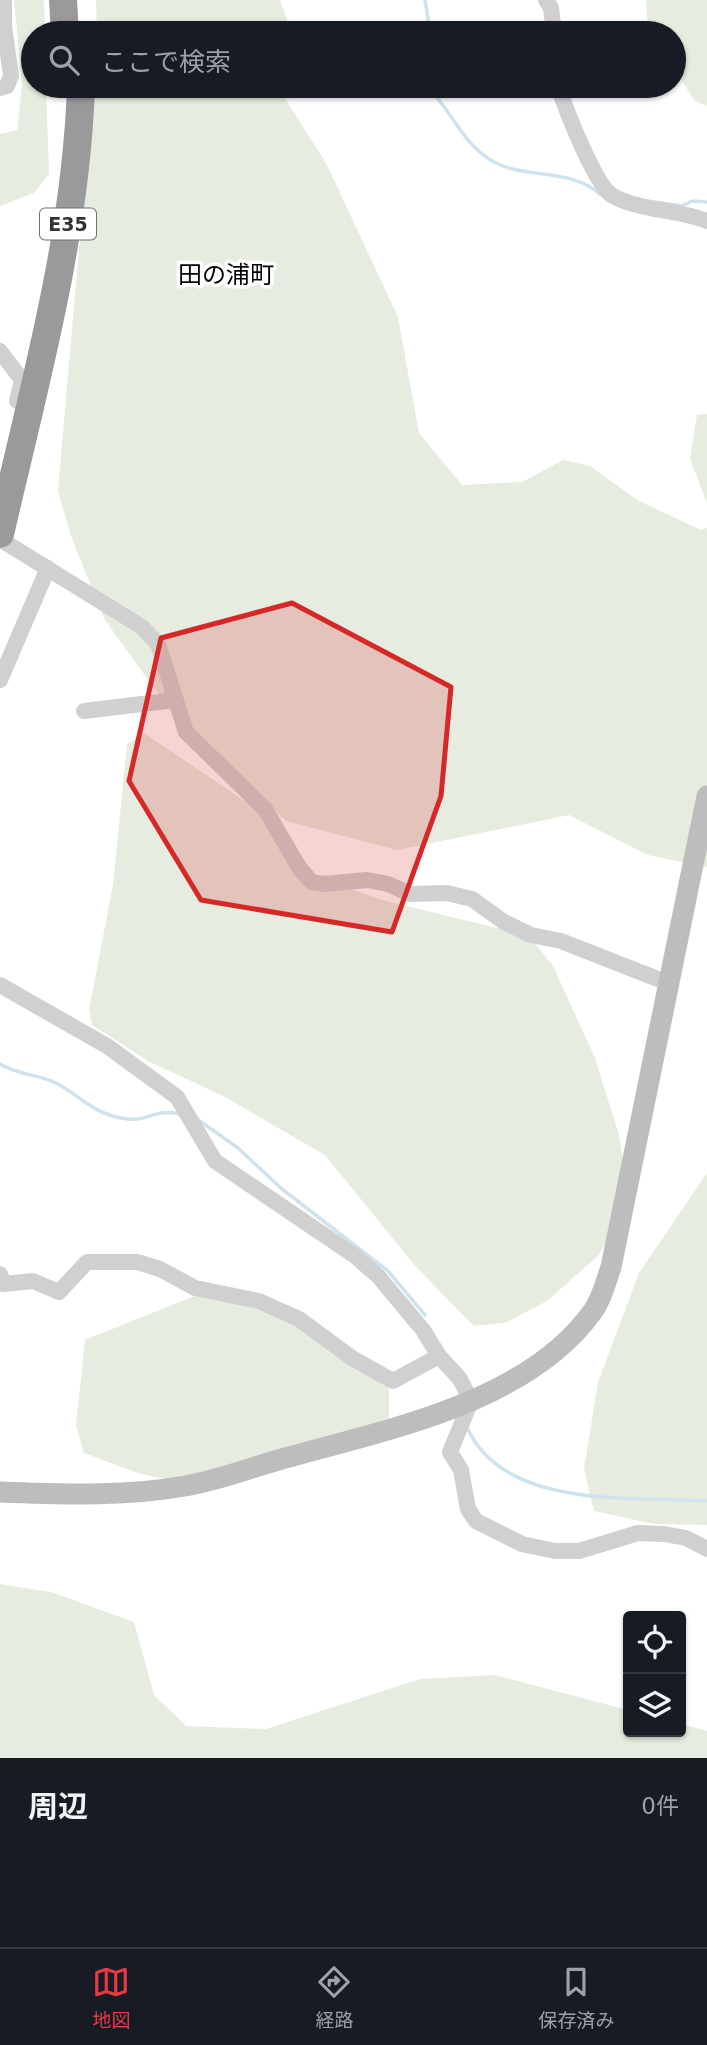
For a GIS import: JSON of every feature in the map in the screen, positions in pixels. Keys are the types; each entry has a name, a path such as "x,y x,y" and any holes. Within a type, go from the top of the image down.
{"highway":[{"path":"63,0 64,21"},
{"path":"68,0 69,21"},
{"path":"83,0 83,21"},
{"name":"E35","path":"40,360 54,270 68,98"},
{"name":"E35","path":"0,537 68,225 80,98"}],"street":[{"path":"0,88 7,86 10,76 2,27 4,0"},
{"path":"547,0 553,21"},
{"path":"563,98 591,168 604,188 621,200 707,221"},
{"path":"0,351 22,380 0,482"},
{"path":"0,537 142,628 158,644 186,732 265,809 300,869 312,882 324,884 367,880 388,884 411,894 447,893 472,900 503,922 531,935 561,941 668,984"},
{"path":"0,680 48,568"},
{"path":"84,711 175,700"},
{"path":"0,1492 59,1495 123,1493 187,1486 413,1423 471,1401 503,1387 570,1338 594,1310 611,1267 707,796"},
{"path":"0,985 107,1046 177,1097 215,1161 355,1256 378,1276 424,1330 439,1356 460,1379 471,1401 450,1452 461,1470 468,1509 488,1530 522,1544 555,1551 579,1551 638,1533 687,1538 707,1549"},
{"path":"0,1274 4,1284 33,1281 59,1292 87,1262 137,1262 160,1269 195,1288 220,1291 276,1308 393,1381 439,1356"}],"highlighted area":[{"path":"292,603 451,687 441,796 392,932 201,900 129,781 161,638"}],"shaded area":[{"path":"14,0 44,0 45,21 21,21 21,74"},
{"path":"96,0 280,0 288,21 97,21"},
{"path":"646,0 707,0 707,106 695,101 686,87 686,21 647,21"},
{"path":"21,94 21,98 46,98 49,174 34,193 0,206 0,134 17,130"},
{"path":"92,98 285,98 326,163 398,317 419,433 462,485 522,482 563,460 590,466 637,500 701,530 707,528 707,867 648,855 569,815 397,850 286,821 172,713 105,620 72,539 58,491"},
{"path":"707,414 707,503 690,459 697,415"},
{"path":"144,733 274,821 317,877 382,900 529,936 553,966 595,1058 619,1135 625,1174 623,1209 599,1255 547,1301 505,1323 474,1326 416,1267 325,1155 223,1096 148,1061 92,1025 89,1010 113,885 127,744"},
{"path":"707,1173 707,1525 654,1524 594,1511 584,1469 598,1382 639,1273"},
{"path":"197,1295 262,1304 375,1373 389,1389 389,1422 211,1490 138,1473 84,1453 76,1425 85,1340"},
{"path":"0,1584 51,1592 134,1622 154,1695 186,1726 266,1729 420,1679 495,1675 623,1709 623,1737 686,1737 686,1725 707,1731 707,1758 0,1758"}],"waterway":[{"path":"425,0 428,21"},
{"path":"437,98 473,146 494,162 521,171 576,181 601,195"},
{"path":"655,202 682,206 692,201 707,202"},
{"path":"0,1064 56,1083 97,1110 116,1117 141,1119 164,1113 180,1114"},
{"path":"197,1119 238,1148 282,1189 388,1271 425,1315"},
{"path":"466,1425 484,1453 508,1472 538,1486 607,1497 707,1501"}],"district":[{"name":"田の浦町","path":"226,275"}]}
